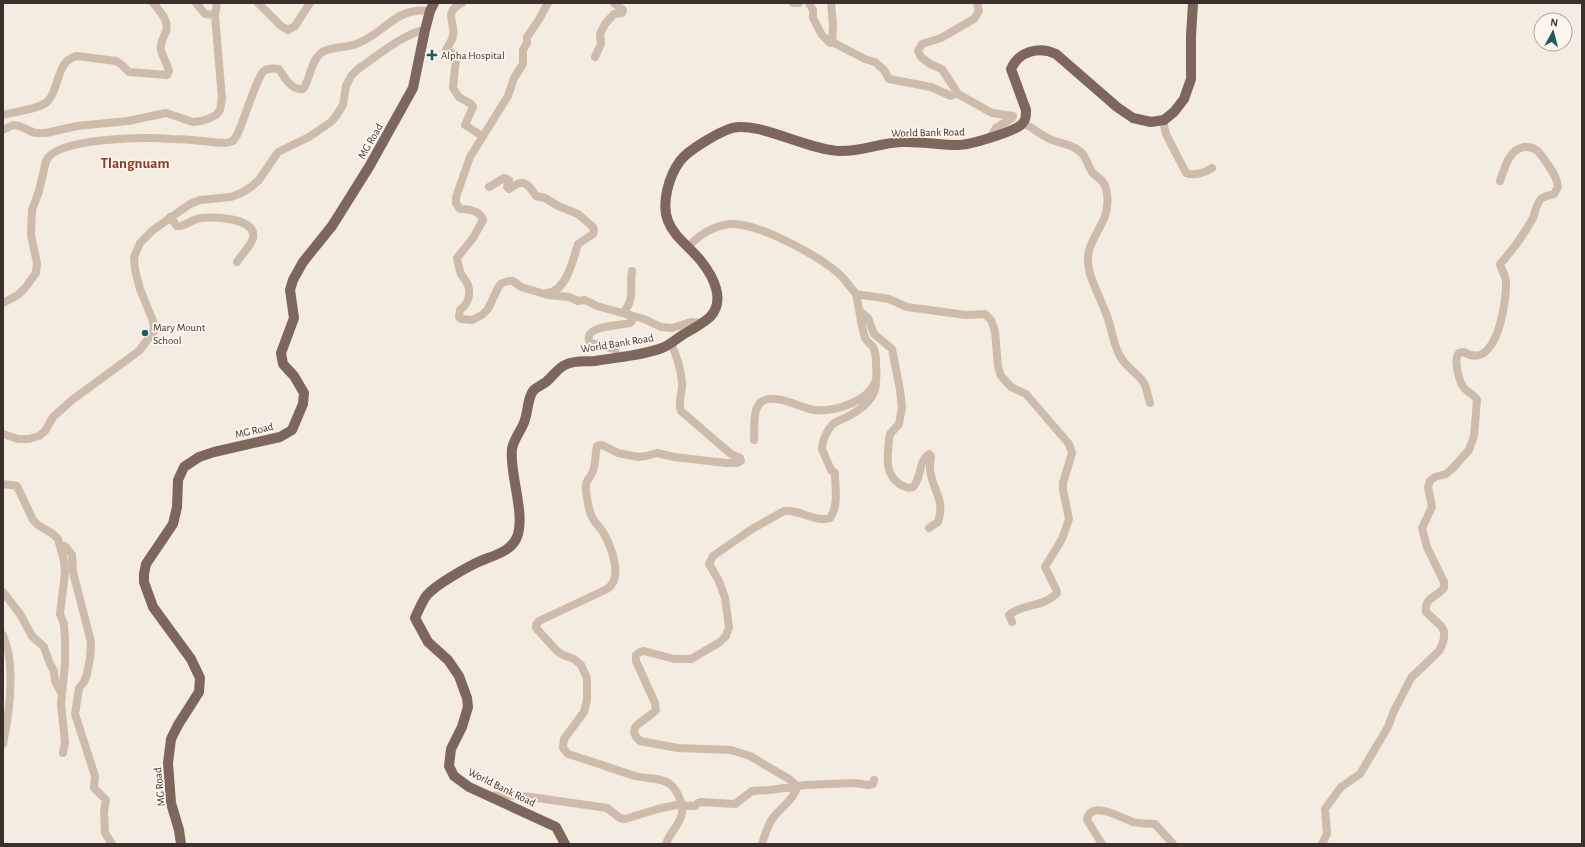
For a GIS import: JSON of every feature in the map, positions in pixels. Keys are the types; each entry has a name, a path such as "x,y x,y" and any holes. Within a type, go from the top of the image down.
{"main road":[{"path":"1024,123 1026,118 1026,110 1011,69 1018,57 1039,50 1049,50 1056,54 1117,107 1133,118 1151,122 1164,120 1174,112 1184,99 1191,79 1193,3"},
{"name":"MG Road","path":"181,844 180,830 171,803 168,763 171,739 199,692 200,678 191,659 153,607 144,582 146,564 173,524 177,507 178,480 184,467 199,457 214,452 280,437 292,430 303,404 304,393 294,376 283,364 281,353 294,318 290,290 292,280 303,262 332,226 369,167 413,88 425,30 432,7"},
{"name":"World Bank Road","path":"565,844 556,827 468,787 454,776 449,766 451,748 462,727 468,707 467,698 459,676 448,660 428,642 414,618 426,596 475,563 504,552 516,540 520,526 512,452 517,434 526,419 528,402 534,390 546,382 563,365 575,361 592,361 653,351 671,344 702,323 712,314 718,298 713,282 702,262 672,229 666,214 665,202 672,177 680,161 689,152 707,140 733,128 758,129 818,148 840,151 898,142 961,145 990,137 1018,127 1024,123"}],"street":[{"path":"3,115 38,106 47,102 64,63 72,57 77,56 116,61 129,72 135,74 167,75 169,71 161,50 163,37 166,32 166,24 160,12 153,3"},
{"path":"196,3 205,14 215,15"},
{"path":"3,130 13,125 35,133 46,133 77,126 128,121 166,113 192,122 212,117 220,110 222,99 215,15 217,3"},
{"path":"258,3 281,26 288,30 295,26 310,3"},
{"path":"462,3 456,7 452,14 450,22 453,29 453,36 446,50 454,54 456,58 453,88 459,96 473,107 465,126 482,136"},
{"path":"548,3 538,22 527,37 527,44 523,50 522,64 514,78 508,96 470,157 456,197 456,203 460,209 472,210 480,215 483,220 473,238 457,258 461,273 468,284 468,302 460,310 459,318 461,320 472,320 482,315 488,309 499,286 505,281 513,282 521,287 544,292 553,296 578,301 585,300 597,306 627,314 665,328 691,322 702,323"},
{"path":"595,57 601,44 600,34 605,24 614,14 622,13 623,10 614,3"},
{"path":"793,3 799,3"},
{"path":"809,3 813,10 813,18 822,35 828,42 832,42 865,59 875,62 884,70 889,79 931,87 951,96 957,93"},
{"path":"830,3 833,26 832,42"},
{"path":"977,3 979,11 974,19 941,38 923,43 919,48 920,56 930,64 942,69 957,93 992,113 1013,116 996,128 990,137"},
{"path":"3,303 18,295 36,273 37,263 32,235 32,210 39,191 46,161 48,156 53,152 82,143 109,140 169,138 226,143 233,141 237,135 258,80 264,71 273,68 279,69 295,88 300,90 304,89 316,58 323,51 344,48 362,42 401,15 410,11 432,7"},
{"path":"3,434 18,439 30,439 39,436 45,431 53,417 72,400 139,351 148,340 154,331 153,321 140,289 135,270 134,257 140,243 145,237 179,210 200,200 231,197 250,187 259,180 278,152 309,137 336,116 343,105 344,91 348,81 358,69 404,37 418,31 425,30"},
{"path":"1164,120 1166,134 1186,173 1197,174 1212,168"},
{"path":"1024,123 1050,139 1076,148 1088,160 1093,173 1104,184 1107,206 1104,221 1090,244 1088,251 1090,272 1096,292 1107,316 1117,351 1126,367 1144,382 1150,403"},
{"path":"1322,844 1327,834 1325,809 1341,788 1360,774 1388,727 1392,713 1410,678 1439,651 1444,638 1444,631 1441,626 1426,612 1427,600 1444,588 1444,582 1428,547 1422,528 1432,507 1428,487 1430,481 1446,474 1453,468 1469,450 1474,436 1477,400 1474,394 1466,390 1462,384 1456,356 1459,353 1464,352 1470,356 1480,355 1494,342 1502,323 1506,284 1505,276 1500,264 1508,256 1522,235 1533,217 1539,201 1542,198 1554,194 1558,187 1556,178 1540,153 1534,147 1517,149 1511,155 1500,181"},
{"path":"489,187 504,178 508,180 507,187 509,189 519,182 525,182 529,185 536,196 545,198 558,206 578,214 593,227 593,234 578,244 574,261 560,287 553,292 544,292"},
{"path":"170,217 177,226 200,218 213,217 238,221 248,226 252,232 253,238 237,262"},
{"path":"688,247 698,237 720,226 740,224 754,228 798,246 838,273 856,294 866,340 874,348 876,361 876,389 870,399 858,410 833,424 828,430 822,446 831,470 835,473 835,505 834,512 830,518 822,519 790,511 784,511 752,529 713,556 709,564 719,582 725,598 728,617 728,632 720,642 691,659 684,660 666,658 644,651 636,655 636,661 655,703 656,710 653,714 636,726 634,730 636,737 640,741 678,748 731,750 750,756 790,779 797,786"},
{"path":"616,357 615,349 590,343 589,336 591,332 596,329 630,323 632,320 627,314 631,298 630,284 632,271"},
{"path":"856,294 889,299 907,307 966,315 985,314 991,320 995,331 998,367 1001,376 1011,388 1026,394 1071,448 1071,457 1063,483 1069,519 1062,540 1045,567 1057,593 1028,608 1015,610 1009,615 1012,622"},
{"path":"860,311 868,318 874,334 892,350 900,390 902,407 899,424 890,434 889,439 887,466 892,477 906,487 913,487 918,478 924,458 928,454 931,456 930,475 939,496 941,510 938,522 929,528"},
{"path":"666,844 667,839 679,822 682,811 682,806 674,788 664,781 635,776 568,754 563,748 564,739 584,712 587,700 587,678 581,665 574,659 563,656 557,651 536,628 536,625 539,621 608,589 615,581 612,553 603,532 590,514 585,483 593,472 597,446 602,445 618,453 638,457 657,453 674,457 726,463 737,463 741,461 740,458 731,454 681,411 679,404 682,389 681,373 671,344"},
{"path":"754,440 756,412 758,405 764,400 792,402 813,410 828,410 852,404 871,389 876,380"},
{"path":"3,484 18,486 33,520 58,539 64,561 65,573 60,614 64,624 66,639 61,710 65,726 63,753"},
{"path":"60,546 65,546 72,555 73,572 91,642 87,674 84,682 79,688 75,714 95,776 94,788 106,800 104,812 105,833 112,844"},
{"path":"3,592 20,614 32,636 44,647 54,671 55,681 62,694"},
{"path":"3,635 9,655 10,676 9,717 3,744"},
{"path":"488,796 503,794 531,796 607,808 623,819 661,808 695,806 701,802 735,804 752,790 770,790 797,786 855,783 870,785 873,784 874,780"},
{"path":"762,844 773,817 795,793 797,786"},
{"path":"1102,844 1087,820 1090,813 1096,810 1106,811 1135,823 1155,824 1173,844"}],"place":[{"name":"Alpha Hospital","path":"432,55"},
{"name":"Mary Mount School","path":"145,333"}],"district":[{"name":"Tlangnuam","path":"135,163"}]}
